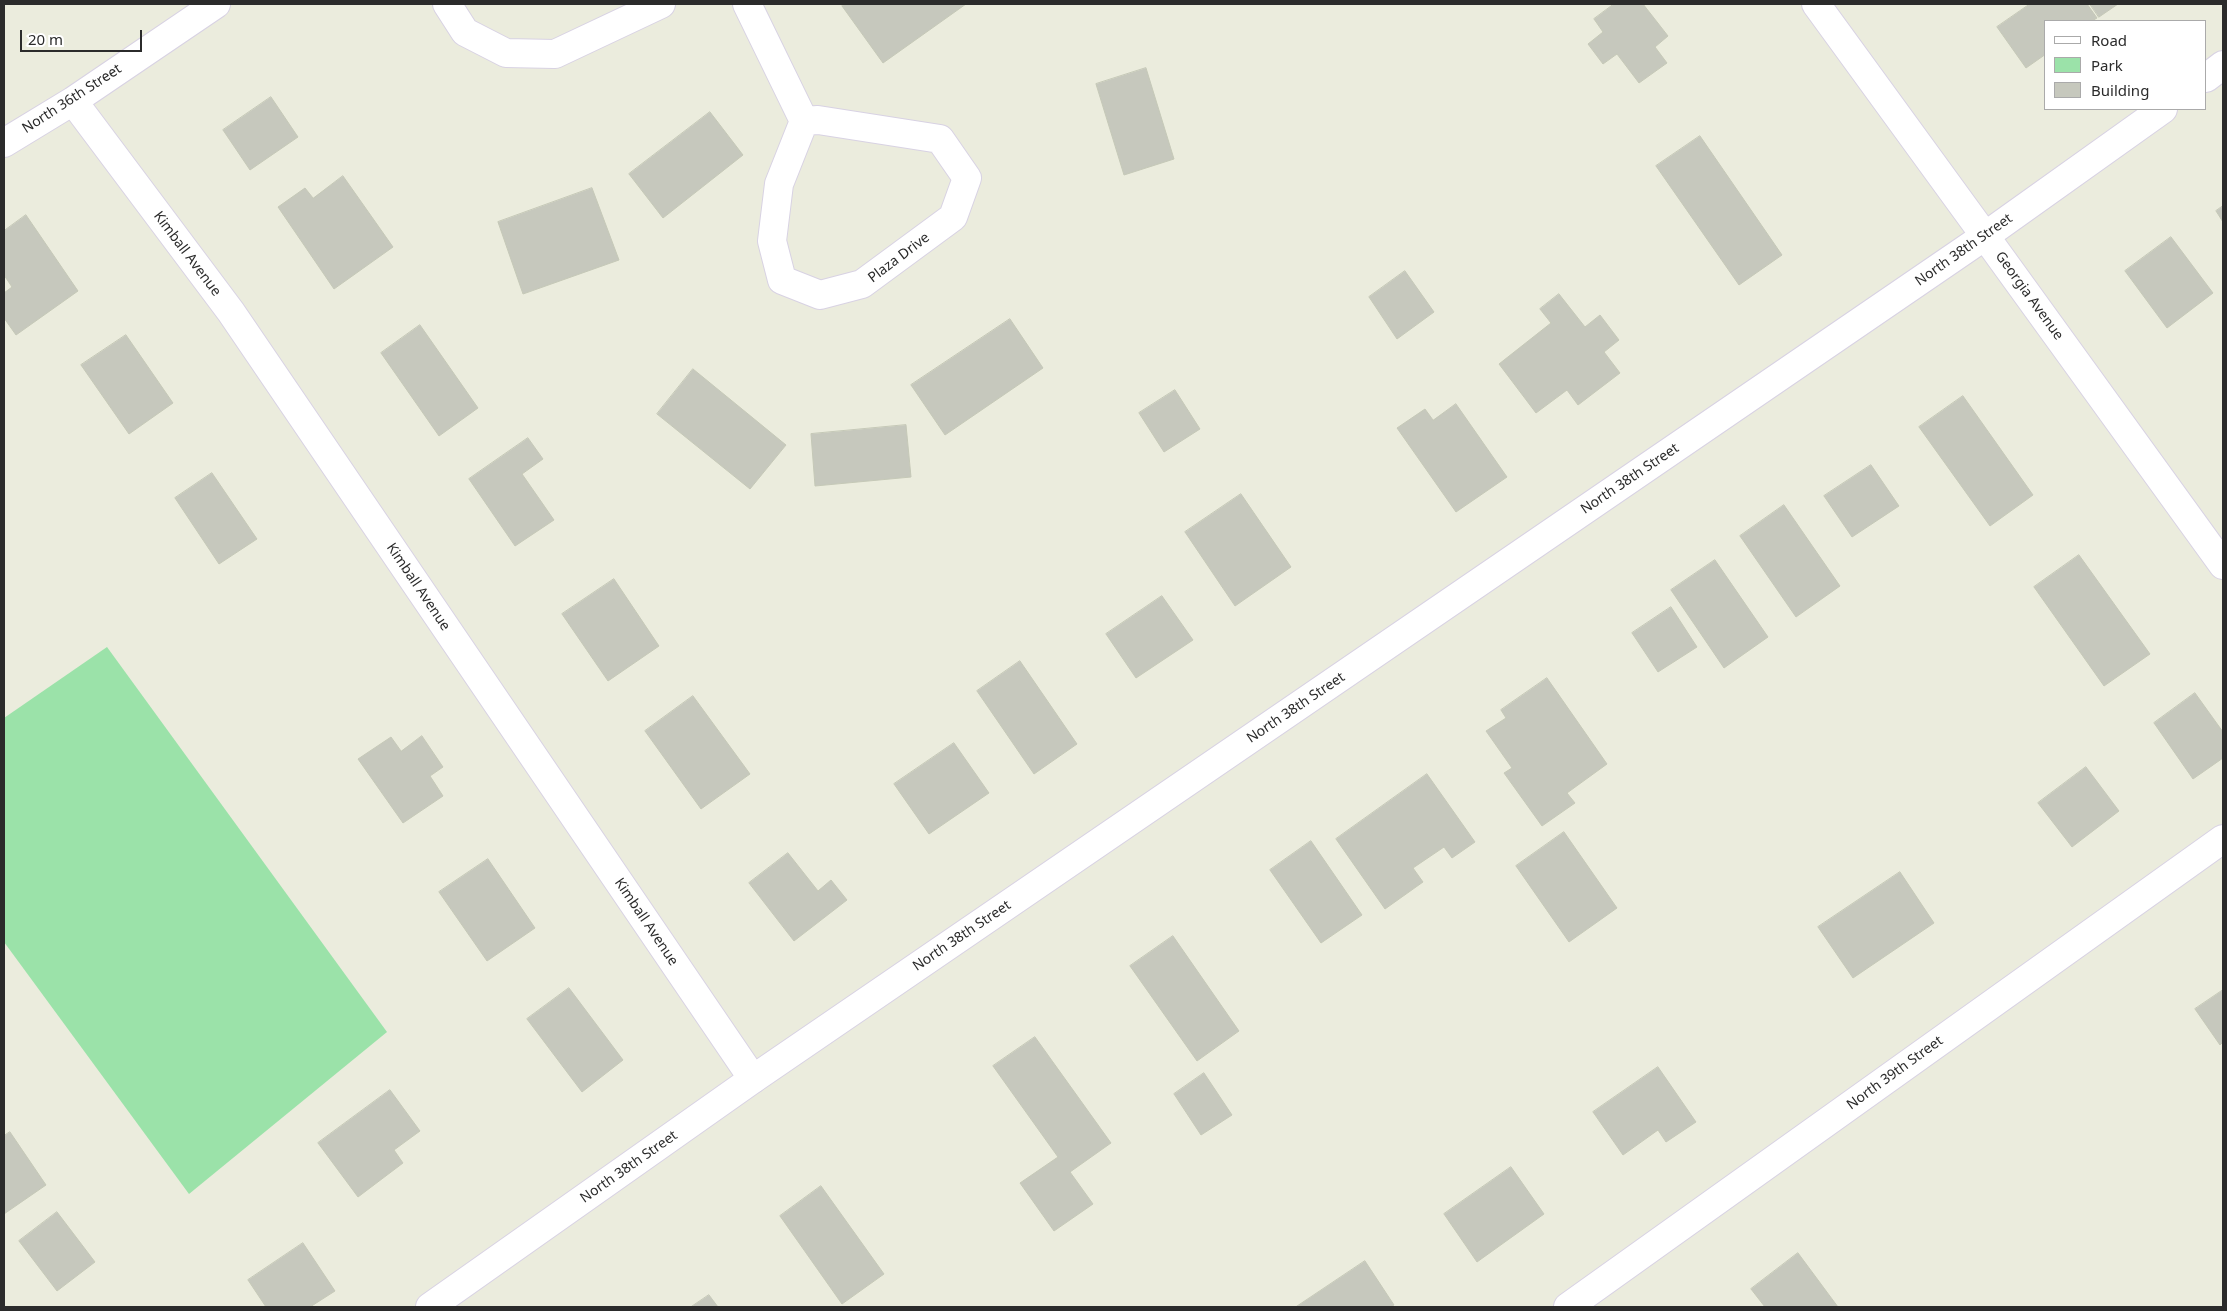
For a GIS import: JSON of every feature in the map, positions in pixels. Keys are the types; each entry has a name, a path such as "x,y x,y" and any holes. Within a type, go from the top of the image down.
{"street":[{"name":"North 36th Street","path":"4,143 73,101 216,4"},
{"path":"447,4 465,32 506,53 555,54 661,4"},
{"path":"747,4 804,121"},
{"name":"Georgia Avenue","path":"1816,4 2223,566"},
{"path":"2207,77 2223,65"},
{"name":"Kimball Avenue","path":"73,101 232,312 753,1079"},
{"name":"North 38th Street","path":"430,1307 753,1079 1985,236 2162,110"},
{"name":"Plaza Drive","path":"818,120 940,139 967,178 953,217 862,284 820,295 782,280 772,241 779,184 804,121 818,120"},
{"name":"North 39th Street","path":"1568,1307 2223,839"}],"green space":[{"path":"107,647 387,1032 189,1194 4,942 4,718"}],"building":[{"path":"845,4 966,4 883,63 842,6"},
{"path":"1614,4 1643,4 1668,36 1655,47 1667,63 1639,83 1617,54 1603,64 1588,44 1603,32 1594,19"},
{"path":"2030,4 2087,4 2097,18 2094,20 2044,20 2044,55 2026,68 1997,27"},
{"path":"2090,4 2118,4 2099,17"},
{"path":"1146,68 1174,159 1124,175 1096,84"},
{"path":"271,97 298,137 250,170 223,130"},
{"path":"710,112 743,155 663,218 629,174"},
{"path":"1700,136 1782,255 1739,285 1656,166"},
{"path":"343,176 393,247 334,289 278,207 305,188 313,198"},
{"path":"592,188 619,260 523,294 498,222"},
{"path":"2223,206 2223,222 2216,211"},
{"path":"26,215 78,291 16,335 4,318 4,293 12,287 4,275 4,231"},
{"path":"2171,237 2213,293 2167,328 2125,271"},
{"path":"1405,271 1434,312 1397,339 1369,297"},
{"path":"1559,294 1585,327 1600,315 1619,340 1604,352 1620,373 1578,405 1567,390 1536,413 1499,364 1551,323 1540,309"},
{"path":"1010,319 1043,368 945,435 911,385"},
{"path":"420,325 478,408 439,436 381,353"},
{"path":"126,335 173,403 129,434 81,365"},
{"path":"693,369 786,445 750,489 657,414"},
{"path":"1175,390 1200,429 1164,452 1139,413"},
{"path":"1963,396 2033,495 1990,526 1919,427"},
{"path":"1456,404 1507,477 1456,512 1397,428 1425,409 1433,420"},
{"path":"906,425 911,477 815,486 811,434"},
{"path":"528,438 543,459 522,474 554,520 515,546 469,479"},
{"path":"1871,465 1899,506 1852,537 1824,496"},
{"path":"212,473 257,539 219,564 175,498"},
{"path":"1241,494 1291,567 1235,606 1185,532"},
{"path":"1784,505 1840,586 1796,617 1740,536"},
{"path":"2079,555 2150,654 2104,686 2034,587"},
{"path":"1715,560 1768,637 1724,668 1671,590"},
{"path":"614,579 659,646 608,681 562,614"},
{"path":"1162,596 1193,640 1136,678 1106,634"},
{"path":"1671,607 1697,647 1658,672 1632,633"},
{"path":"1020,661 1077,744 1034,774 977,691"},
{"path":"1547,678 1607,764 1567,793 1575,803 1542,826 1504,773 1512,768 1486,731 1506,718 1501,710"},
{"path":"2195,693 2223,732 2223,758 2193,779 2154,723"},
{"path":"693,696 750,774 701,809 645,731"},
{"path":"422,736 443,767 430,776 443,796 403,823 358,759 391,737 401,751"},
{"path":"954,743 989,793 929,834 894,784"},
{"path":"2086,767 2119,811 2072,847 2038,803"},
{"path":"1427,774 1475,842 1452,858 1444,847 1413,868 1423,882 1385,909 1336,839"},
{"path":"1564,832 1617,908 1569,942 1516,866"},
{"path":"1311,841 1362,915 1321,943 1270,870"},
{"path":"788,853 818,891 831,880 847,900 794,941 749,883"},
{"path":"488,859 535,928 487,961 439,892"},
{"path":"1900,872 1934,923 1853,978 1818,927"},
{"path":"1173,936 1239,1031 1197,1061 1130,966"},
{"path":"569,988 623,1060 582,1092 527,1019"},
{"path":"2223,990 2223,1042 2220,1045 2195,1009"},
{"path":"1035,1037 1111,1143 1070,1172 1093,1204 1054,1231 1020,1183 1058,1157 993,1066"},
{"path":"1658,1067 1696,1122 1666,1142 1658,1130 1623,1155 1593,1112"},
{"path":"1204,1073 1232,1115 1201,1135 1174,1094"},
{"path":"390,1090 420,1131 394,1150 403,1163 358,1197 318,1143"},
{"path":"10,1132 46,1185 4,1214 4,1136"},
{"path":"1511,1167 1544,1214 1477,1262 1444,1214"},
{"path":"821,1186 884,1274 842,1304 780,1216"},
{"path":"57,1212 95,1262 57,1291 19,1241"},
{"path":"303,1243 335,1291 310,1307 266,1307 248,1280"},
{"path":"1798,1253 1838,1307 1765,1307 1751,1289"},
{"path":"1365,1261 1394,1305 1390,1307 1296,1307"},
{"path":"709,1295 718,1307 691,1307"}]}
